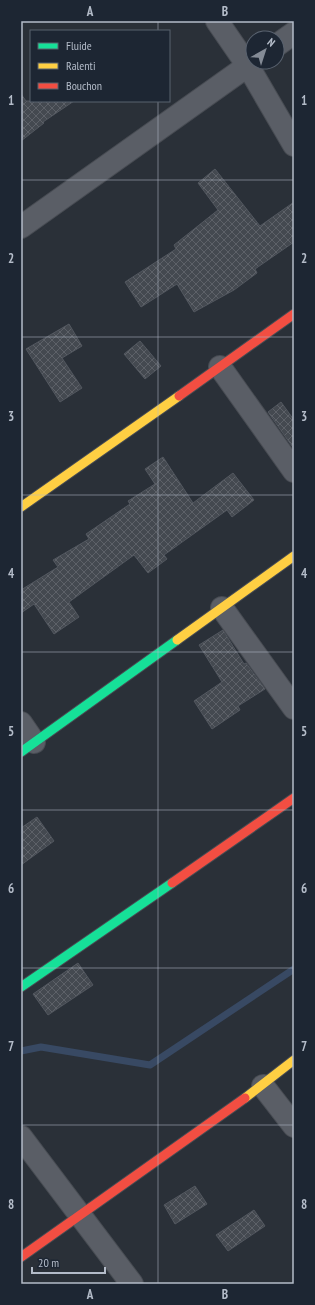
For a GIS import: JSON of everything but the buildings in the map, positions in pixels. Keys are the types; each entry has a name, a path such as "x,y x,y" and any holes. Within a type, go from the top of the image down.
{"street":[{"path":"217,21 245,56"},
{"path":"285,39 294,33"},
{"path":"21,227 245,68"},
{"path":"254,70 294,145"},
{"path":"21,507 294,314"},
{"path":"220,367 294,471"},
{"path":"21,723 28,747 294,556"},
{"path":"222,608 294,708"},
{"path":"21,988 294,798"},
{"path":"21,1256 263,1086 294,1060"},
{"path":"263,1086 294,1126"},
{"path":"21,1136 132,1284"}],"waterway":[{"path":"21,1051 41,1047 150,1065 294,969"}],"traffic: fast":[{"path":"21,752 177,640"},
{"path":"21,987 172,883"}],"traffic: slow":[{"path":"21,507 179,396"},
{"path":"177,640 294,556"},
{"path":"245,1098 294,1060"}],"traffic: jam":[{"path":"179,396 294,314"},
{"path":"172,883 294,798"},
{"path":"21,1257 245,1098"}]}
